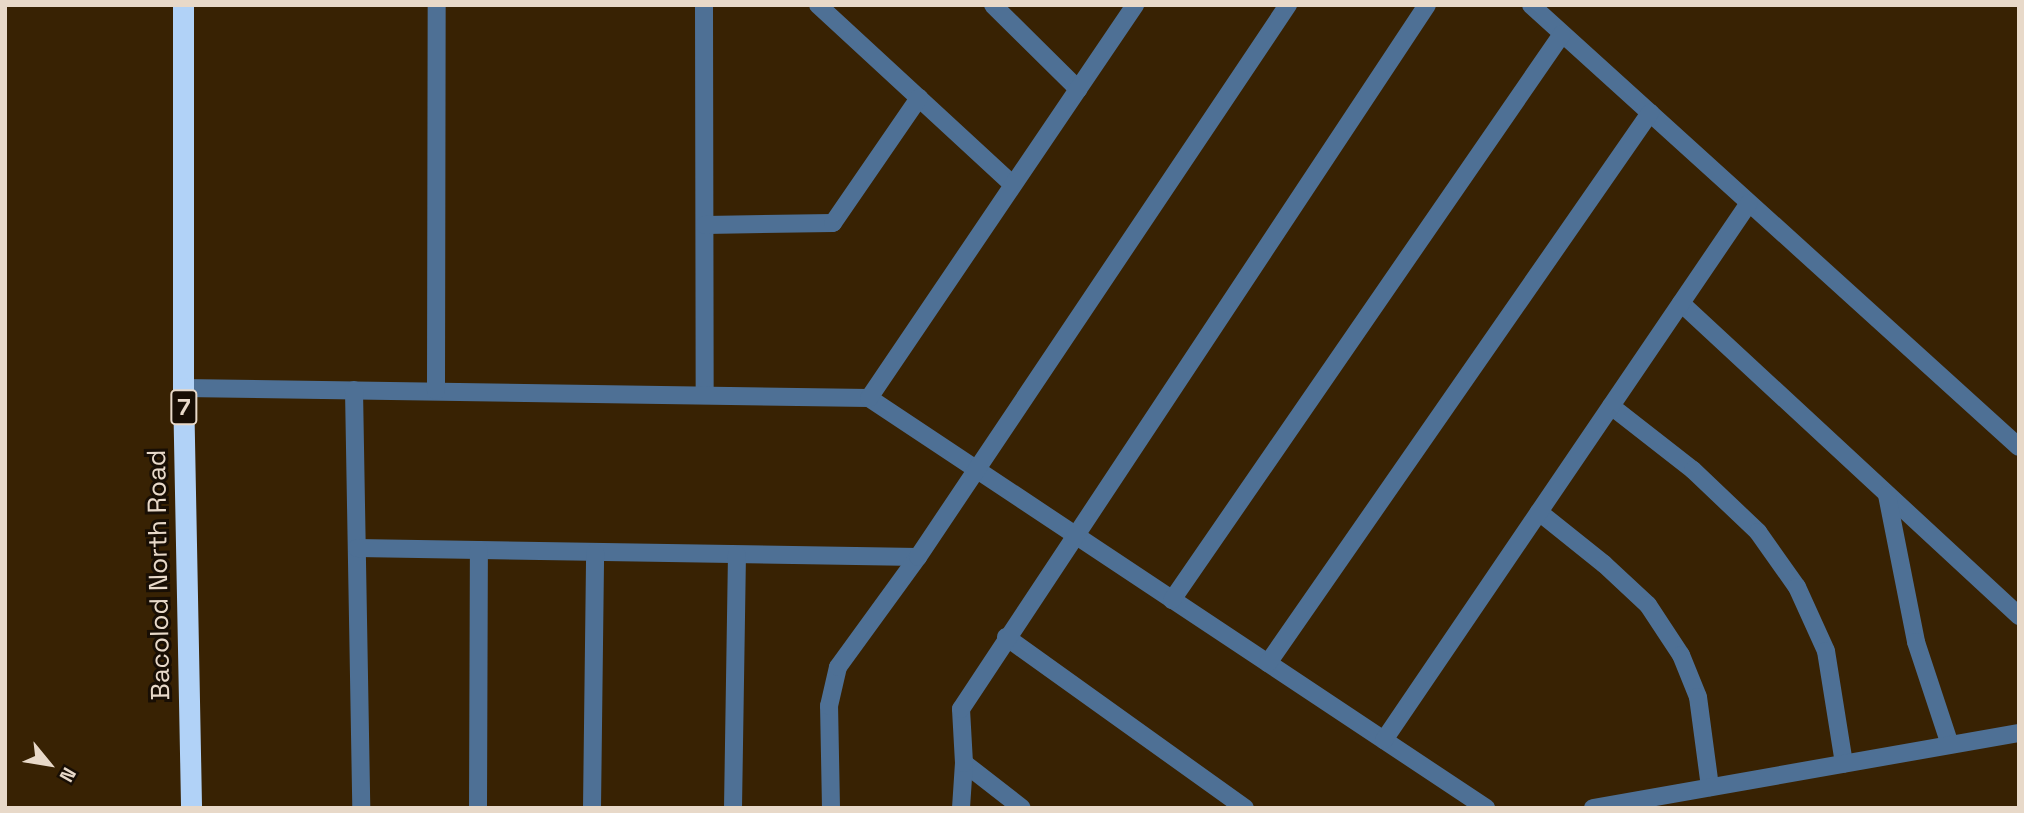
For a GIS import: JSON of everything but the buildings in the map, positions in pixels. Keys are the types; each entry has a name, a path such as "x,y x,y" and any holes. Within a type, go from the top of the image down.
{"highway":[{"name":"Bacolod North Road","path":"183,5 183,388 191,808"}],"street":[{"path":"436,391 437,5"},
{"path":"704,5 705,395"},
{"path":"818,5 1013,185"},
{"path":"993,5 1078,89"},
{"path":"869,398 1135,5"},
{"path":"831,808 829,706 838,667 918,557 1288,5"},
{"path":"961,808 964,763 961,709 1074,534 1427,5"},
{"path":"1531,5 2019,447"},
{"path":"1172,600 1562,34"},
{"path":"705,225 833,223 919,98"},
{"path":"1268,663 1650,113"},
{"path":"1384,740 1749,203"},
{"path":"1681,303 2019,616"},
{"path":"183,388 869,398 1486,808"},
{"path":"354,390 360,808"},
{"path":"1611,406 1693,470 1758,532 1797,587 1826,650 1844,764"},
{"path":"1888,495 1916,642 1950,745"},
{"path":"1539,512 1604,564 1647,605 1681,655 1698,697 1710,787"},
{"path":"357,548 918,557"},
{"path":"478,808 480,550"},
{"path":"592,808 595,552"},
{"path":"733,808 737,555"},
{"path":"1006,638 1245,808"},
{"path":"1593,808 2019,733"},
{"path":"964,763 1021,808"}]}
